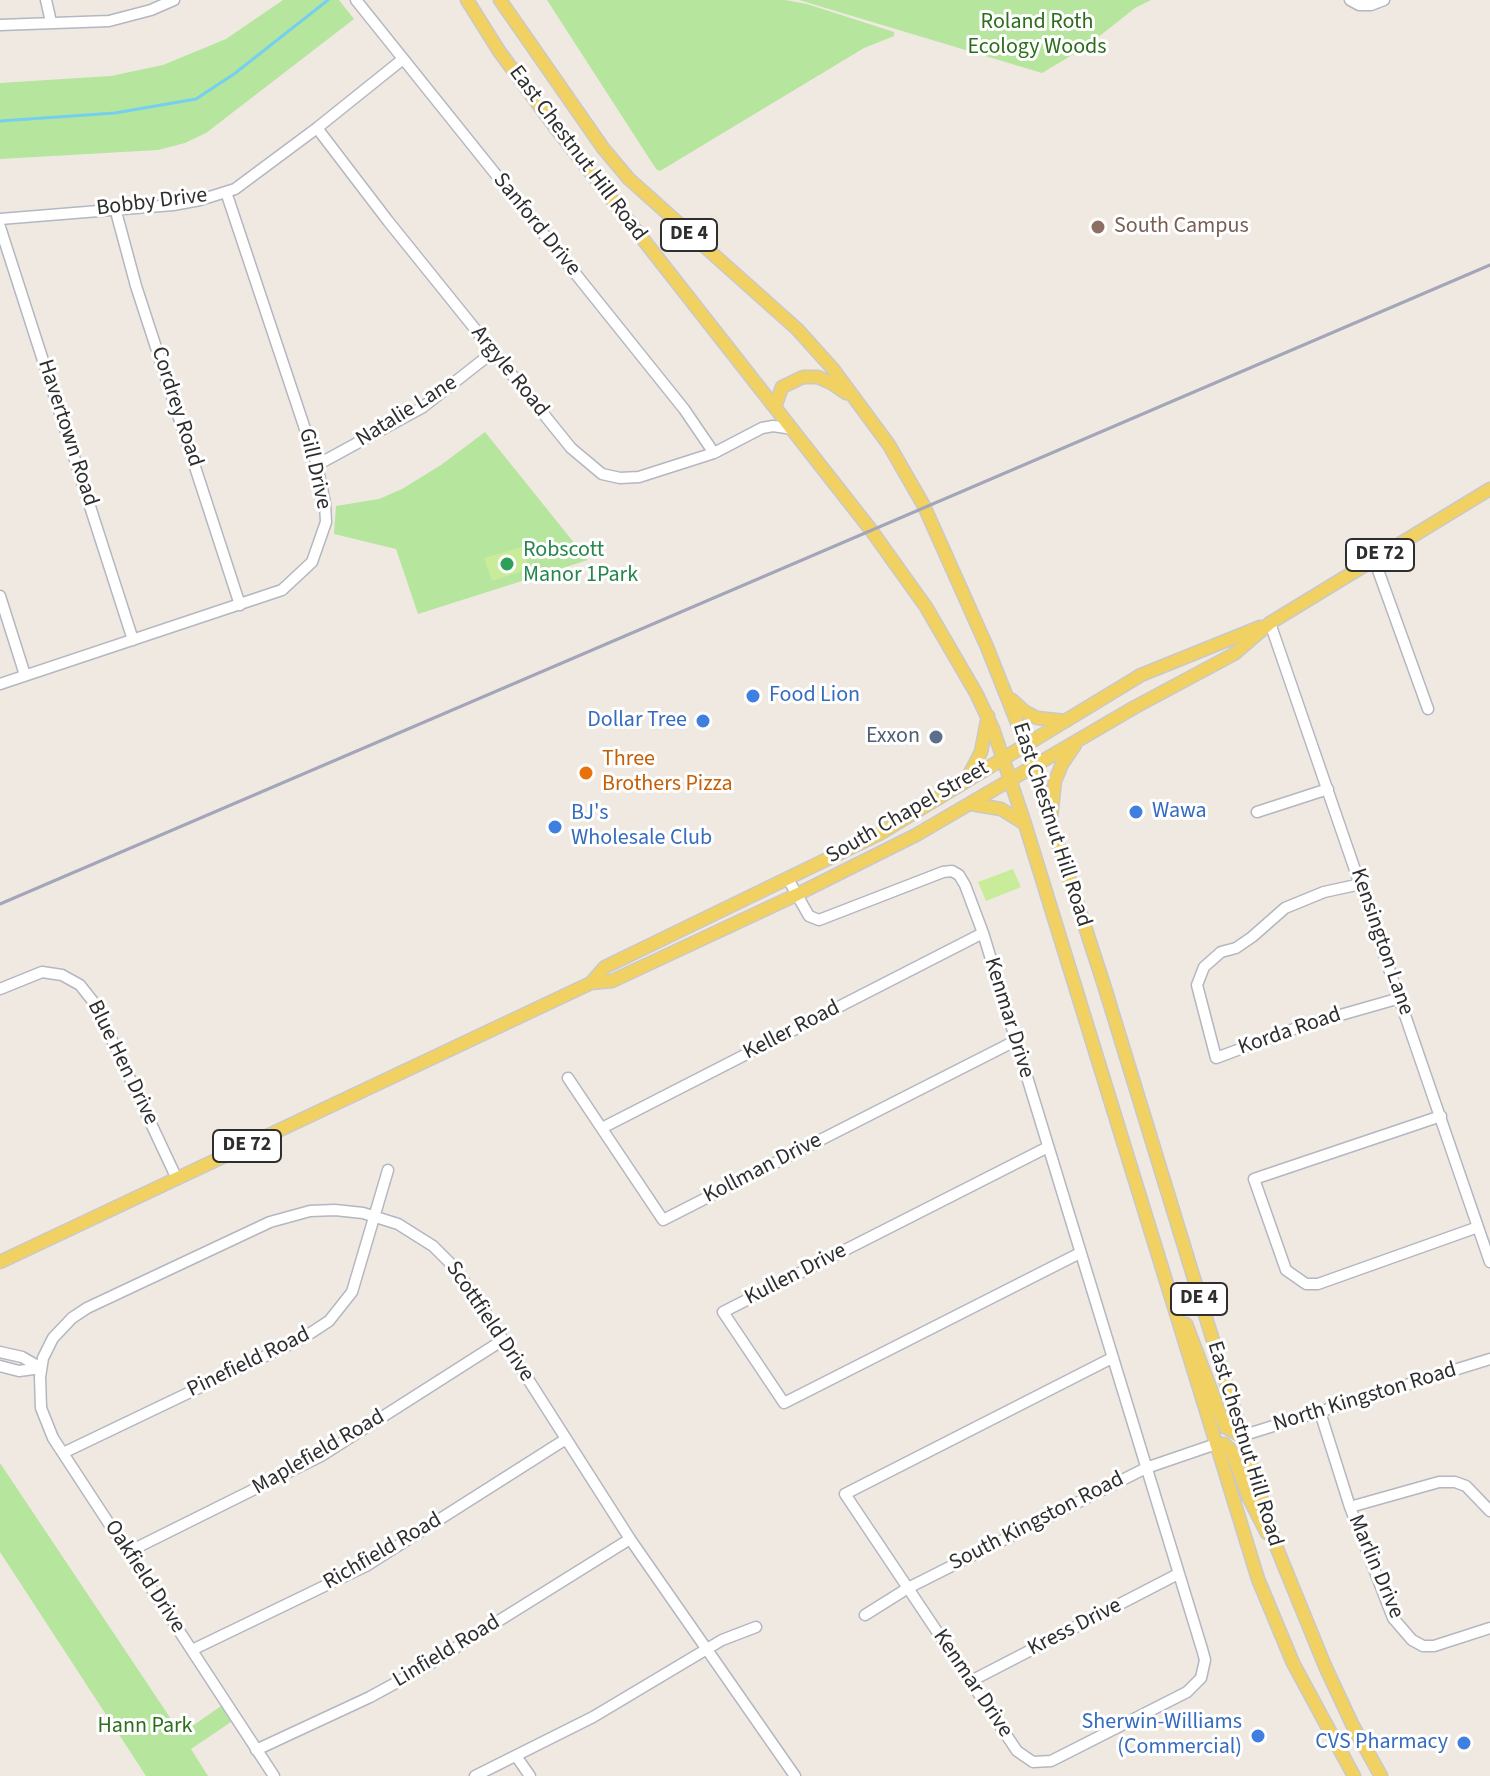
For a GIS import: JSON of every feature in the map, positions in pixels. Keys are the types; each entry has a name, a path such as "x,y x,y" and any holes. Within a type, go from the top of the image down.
{"main road":[{"name":"East Chestnut Hill Road","path":"467,0 499,51 555,127 871,530 926,607 988,716 1025,824 1258,1579 1305,1686 1354,1775"},
{"name":"East Chestnut Hill Road","path":"500,0 603,148 629,179 797,329 861,405 889,445 924,506 1026,745 1104,985 1276,1546 1325,1666 1381,1776"},
{"path":"775,407 782,387 803,377 818,377 833,384 861,405"},
{"name":"South Chapel Street","path":"0,1262 591,983 612,981 916,835 1135,707 1234,654 1270,623 1490,489"},
{"name":"South Chapel Street","path":"591,983 605,967 879,834 1141,675 1270,623"},
{"path":"1007,695 1037,718 1066,721"},
{"path":"965,782 981,752 988,716"},
{"path":"1051,824 1055,781 1062,764 1078,742"},
{"path":"971,804 1001,809 1025,824"},
{"path":"1172,1300 1193,1339 1225,1427 1241,1436"},
{"path":"1216,1444 1224,1444 1231,1450 1260,1523 1276,1546"}],"street":[{"path":"46,0 51,22"},
{"path":"0,25 109,21 151,10 174,0"},
{"name":"Sanford Drive","path":"356,0 684,409 714,453"},
{"path":"1350,0 1359,5 1371,5 1384,0"},
{"name":"Bobby Drive","path":"0,219 173,205 235,189 403,59"},
{"name":"Argyle Road","path":"317,128 571,448 602,474 620,478 639,477 714,453 762,428 793,429"},
{"name":"Gill Drive","path":"0,684 282,590 312,562 326,522 317,465 226,192"},
{"name":"Cordrey Road","path":"115,208 136,286 240,605"},
{"name":"Havertown Road","path":"0,227 133,640"},
{"name":"Natalie Lane","path":"317,465 423,407 493,352"},
{"path":"762,428 775,407"},
{"path":"1374,559 1428,709"},
{"path":"0,596 25,675"},
{"name":"Kensington Lane","path":"1270,623 1490,1262"},
{"path":"1257,812 1328,789"},
{"name":"Kenmar Drive","path":"788,879 809,916 819,920 933,875 952,871 959,875 965,885 983,933 1205,1660 1201,1678 1187,1692 1051,1761 1033,1762 1017,1751 845,1494 1112,1358"},
{"name":"Korda Road","path":"1361,884 1324,892 1285,908 1252,937 1236,948 1221,952 1204,967 1197,985 1216,1058 1302,1026 1400,998"},
{"name":"Keller Road","path":"602,1128 983,933"},
{"name":"Blue Hen Drive","path":"0,989 32,974 51,972 72,979 89,994 177,1179"},
{"name":"Kollman Drive","path":"568,1078 663,1220 1015,1041"},
{"path":"1441,1116 1254,1179 1286,1270 1306,1284 1318,1284 1478,1227"},
{"name":"Kullen Drive","path":"1048,1147 723,1312 784,1403 1080,1253"},
{"name":"Pinefield Road","path":"63,1453 322,1327 338,1313 352,1292 388,1170"},
{"name":"Scottfield Drive","path":"41,1368 53,1338 78,1313 258,1226 310,1211 349,1211 410,1230 443,1256 464,1280 630,1539 795,1776"},
{"name":"Maplefield Road","path":"128,1552 297,1470 503,1340"},
{"path":"0,1352 22,1357 41,1368"},
{"name":"North Kingston Road","path":"1241,1436 1490,1359"},
{"path":"0,1366 19,1371 41,1368"},
{"name":"Oakfield Drive","path":"41,1368 41,1408 48,1428 274,1776"},
{"name":"Marlin Drive","path":"1320,1412 1350,1507 1393,1618 1412,1640 1423,1646 1434,1646 1490,1628"},
{"name":"Richfield Road","path":"192,1650 376,1560 566,1439"},
{"name":"South Kingston Road","path":"865,1615 908,1588 1146,1468 1216,1444"},
{"path":"1350,1507 1439,1482 1455,1482 1466,1486 1490,1511"},
{"name":"Linfield Road","path":"256,1750 410,1676 630,1539"},
{"name":"Kress Drive","path":"971,1681 1178,1574"},
{"path":"475,1776 593,1717 733,1634 756,1627"},
{"path":"516,1756 530,1776"}],"green space":[{"path":"283,0 339,0 354,19 206,133 185,143 158,150 0,159 0,83 111,76 163,65 226,39"},
{"path":"547,0 785,0 894,32 894,36 864,48 660,171"},
{"name":"Roland Roth Ecology Woods","path":"799,0 1151,0 1135,8 1087,46 1042,73"},
{"path":"485,432 588,560 418,614 396,549 334,534 336,506 379,499 402,489"},
{"name":"Robscott Manor 1Park","path":"522,547 529,569 492,581 484,558"},
{"path":"1013,869 1021,887 986,901 978,882"},
{"name":"Hann Park","path":"0,1463 181,1734 221,1706 231,1722 191,1749 208,1776 146,1776 0,1552"}],"waterway":[{"path":"0,121 115,113 196,99 234,74 328,0"}],"railway":[{"path":"0,904 1490,265"}],"place":[{"name":"South Campus","path":"1098,227"},
{"name":"Robscott Manor 1Park","path":"507,564"},
{"name":"Food Lion","path":"753,696"},
{"name":"Dollar Tree","path":"703,721"},
{"name":"Exxon","path":"936,737"},
{"name":"Three Brothers Pizza","path":"586,773"},
{"name":"Wawa","path":"1136,812"},
{"name":"BJ's Wholesale Club","path":"555,827"},
{"name":"Sherwin-Williams (Commercial)","path":"1258,1736"},
{"name":"CVS Pharmacy","path":"1464,1743"}]}
